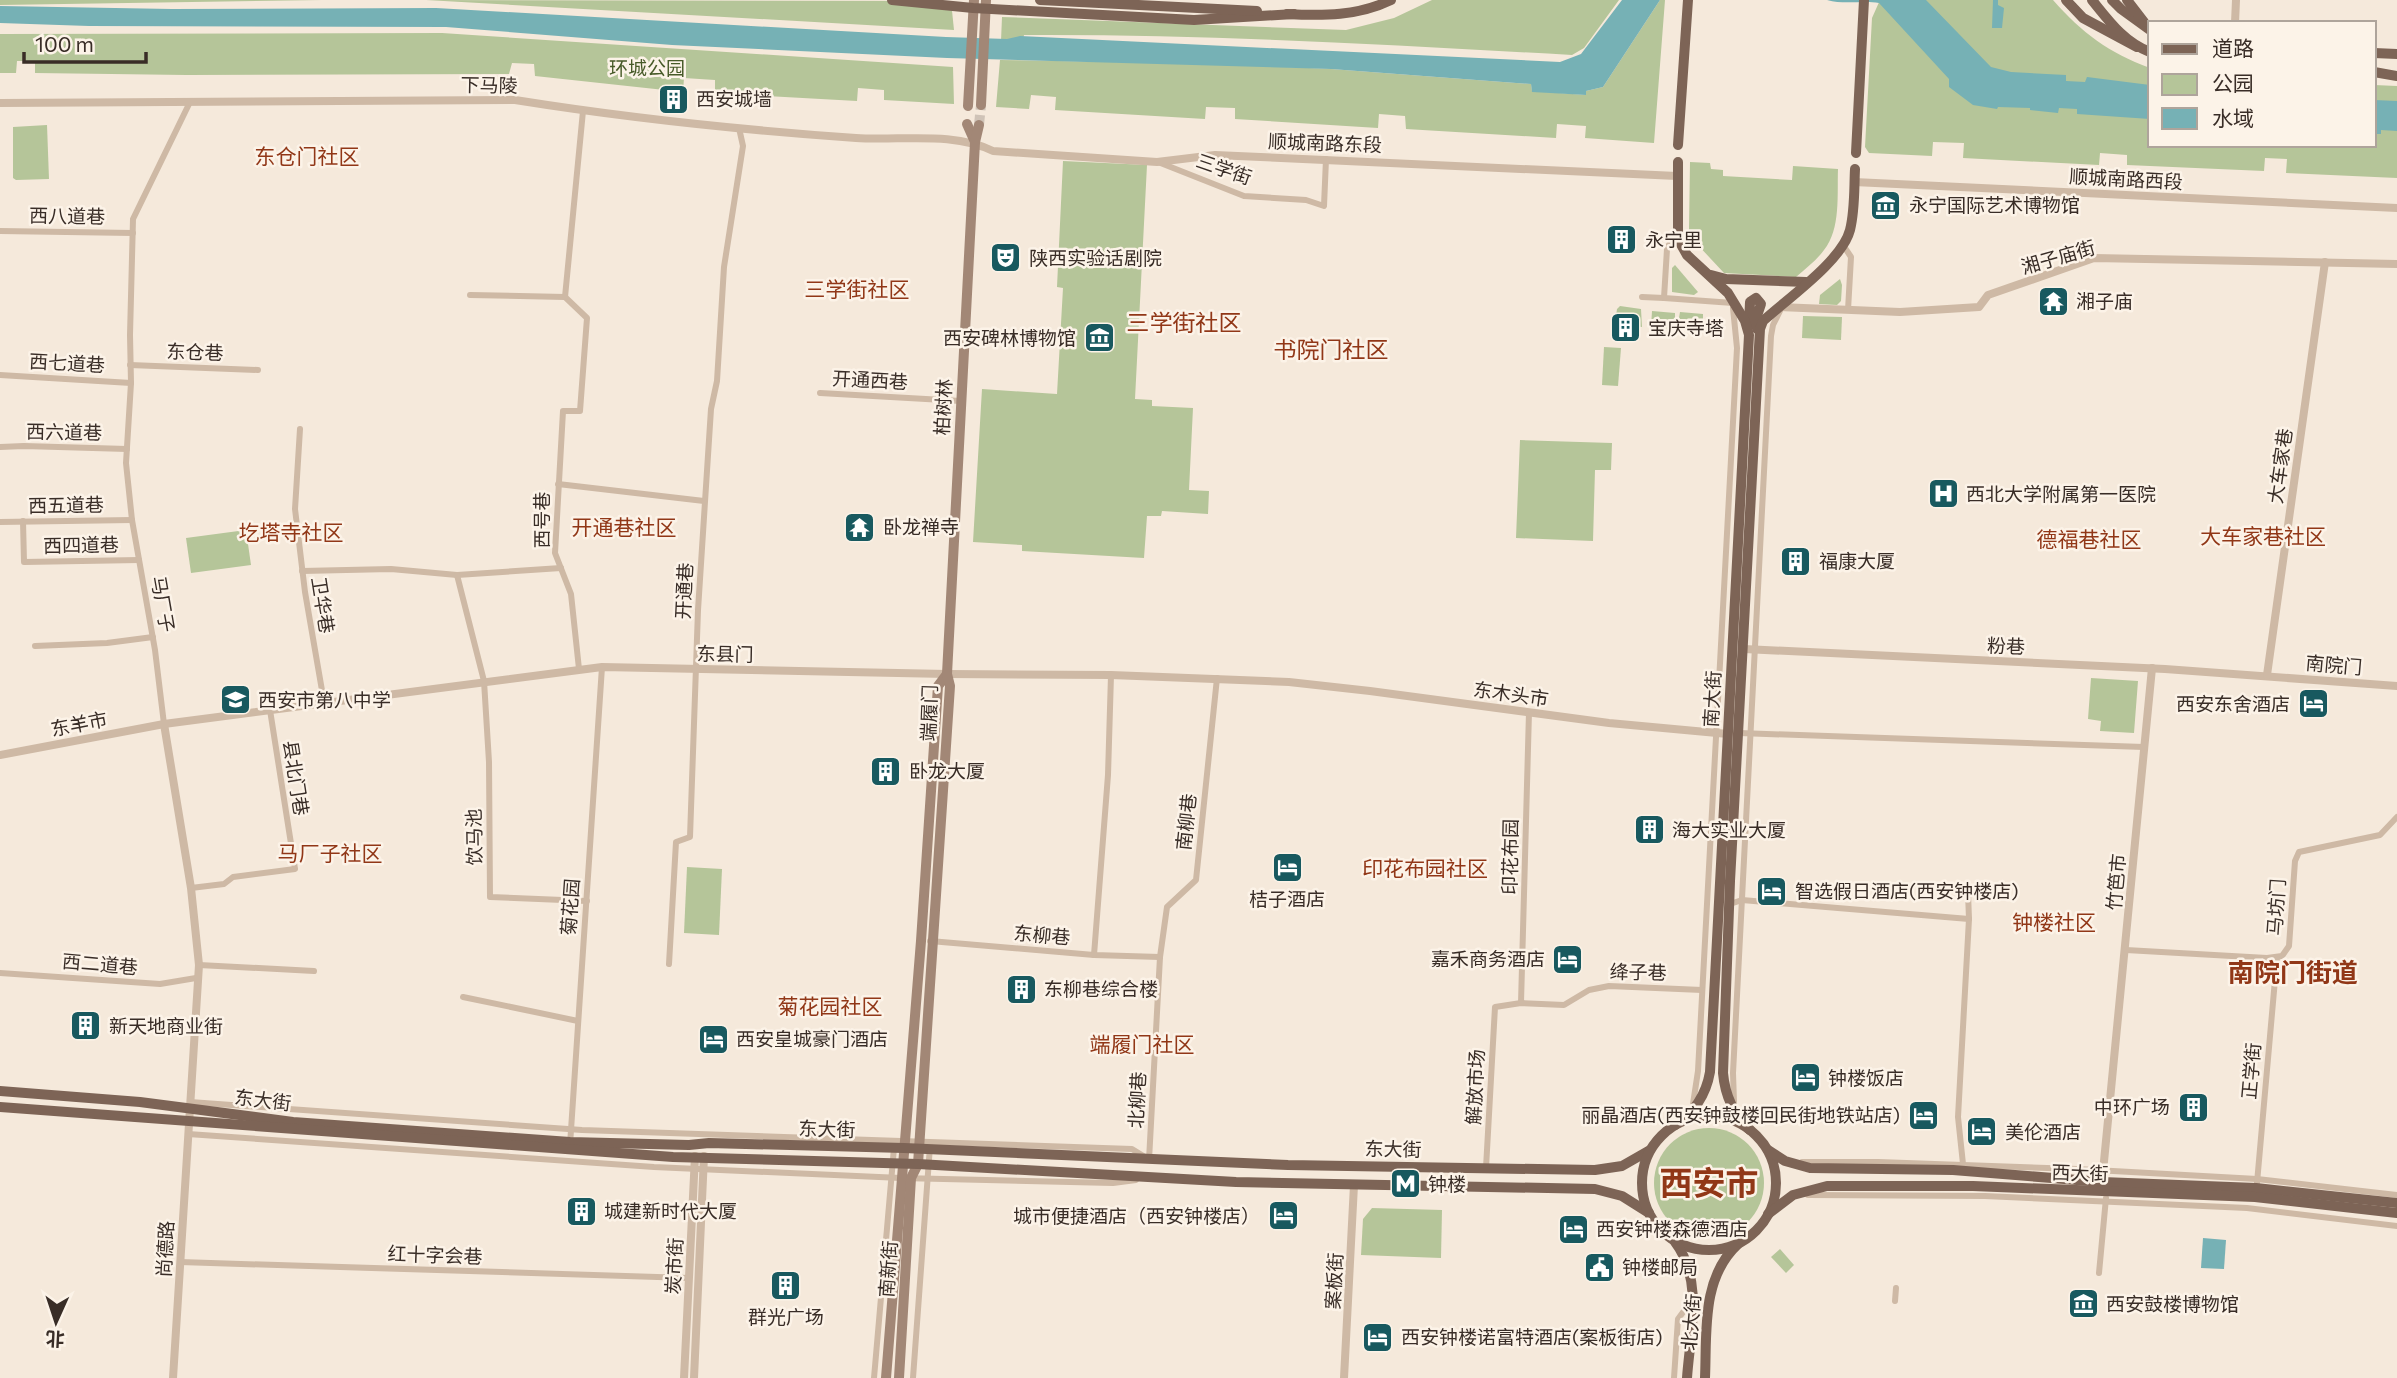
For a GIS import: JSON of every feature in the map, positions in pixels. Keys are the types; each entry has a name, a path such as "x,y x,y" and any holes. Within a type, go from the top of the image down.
{"main road":[{"path":"891,0 986,4 1194,20 1294,14"},
{"path":"1040,0 1294,14 1345,14 1391,0"},
{"path":"1678,145 1688,0"},
{"path":"2066,0 2083,18 2148,51"},
{"path":"2092,0 2114,27 2137,47"},
{"path":"2112,0 2148,29"},
{"path":"2127,0 2148,27"},
{"path":"968,106 973,4"},
{"path":"981,106 986,4"},
{"path":"1856,153 1864,4"},
{"path":"2376,51 2397,49"},
{"path":"2376,51 2397,54"},
{"path":"2376,66 2397,68"},
{"path":"2376,72 2397,76"},
{"path":"968,124 975,142"},
{"path":"975,142 979,125"},
{"name":"柏树林","path":"947,674 975,142"},
{"path":"1676,230 1678,162"},
{"path":"1843,245 1853,215 1855,169"},
{"name":"南大街","path":"1675,1125 1690,1114 1703,1095 1710,1072 1749,335 1732,301 1709,274 1681,248 1676,230"},
{"name":"南大街","path":"1750,1130 1738,1118 1728,1099 1723,1073 1730,904 1728,734 1749,649 1759,342 1763,321 1830,262 1843,245"},
{"path":"1709,274 1726,279 1801,286"},
{"path":"1749,335 1750,302 1756,298 1760,304 1756,325 1759,342"},
{"name":"端履门","path":"923,1165 926,941 938,686 947,674"},
{"name":"端履门","path":"897,1164 926,941"},
{"name":"东大街","path":"0,1091 190,1106 293,1122 673,1157 923,1165 1150,1178 1595,1189 1622,1196 1650,1213"},
{"name":"东大街","path":"0,1107 570,1146 709,1143 899,1145 1288,1166 1604,1170 1630,1163 1650,1150"},
{"path":"1713,1116 1732,1120 1750,1130 1768,1150 1776,1175 1776,1189 1762,1224 1746,1239 1728,1247 1708,1250 1688,1246 1671,1237 1650,1213 1642,1185 1643,1171 1650,1150 1661,1136 1675,1125 1693,1118 1713,1116"},
{"name":"西大街","path":"1768,1150 1785,1161 1819,1169 1958,1167 2105,1186 2255,1197 2397,1213"},
{"name":"南新街","path":"897,1164 901,1178 900,1378"},
{"name":"南新街","path":"901,1178 923,1165"},
{"name":"南新街","path":"886,1378 901,1178"},
{"name":"西大街","path":"1768,1214 1801,1192 1828,1186 2257,1183 2397,1203"},
{"name":"北大街","path":"1671,1237 1682,1251 1689,1267 1693,1298 1687,1378"},
{"name":"北大街","path":"1705,1378 1712,1282 1725,1258 1746,1239"}],"street":[{"path":"2235,21 2236,0"},
{"name":"下马陵","path":"0,103 515,100 583,111 739,128 858,138 975,142"},
{"name":"马厂子","path":"189,1122 199,965 191,888 164,724 153,637 132,520 127,449 131,383 133,219 190,103"},
{"path":"470,295 565,297 583,111"},
{"name":"开通巷","path":"669,964 676,842 690,837 704,501 711,409 717,381 724,267 743,146 739,128"},
{"name":"顺城南路东段","path":"975,142 993,150 1157,162 1215,155 1676,176"},
{"name":"三学街","path":"1157,162 1244,196 1306,200 1324,206 1326,159"},
{"name":"顺城南路西段","path":"1854,181 2397,208"},
{"path":"1664,298 1667,249 1676,230"},
{"name":"西八道巷","path":"0,231 133,233"},
{"path":"1843,245 1851,257 1848,310"},
{"name":"湘子庙街","path":"1781,307 1900,312 1979,307 1988,295 2094,258 2397,264"},
{"name":"大车家巷","path":"2267,675 2325,262"},
{"name":"西号巷","path":"565,297 587,318 580,411 563,411 555,553 571,594 579,669"},
{"path":"1642,297 1732,301 1737,324 1728,734 1702,990 1698,1082 1690,1114"},
{"path":"1738,1118 1733,1092 1751,734 1749,649 1771,336 1781,307"},
{"name":"东仓巷","path":"130,365 258,370"},
{"name":"西七道巷","path":"0,375 131,383"},
{"name":"开通西巷","path":"820,393 961,401"},
{"name":"卫华巷","path":"300,429 295,509 302,571 324,702"},
{"name":"西六道巷","path":"0,447 127,449"},
{"path":"558,484 704,501"},
{"name":"西五道巷","path":"0,522 132,520"},
{"name":"西四道巷","path":"23,521 24,562 139,560"},
{"path":"302,571 391,569 457,575 561,568"},
{"path":"457,575 484,681"},
{"path":"35,646 107,643 153,637"},
{"name":"粉巷","path":"1749,649 2267,675"},
{"name":"东县门","path":"164,724 602,667 1111,675 1289,682"},
{"name":"菊花园","path":"570,1146 602,667"},
{"name":"竹笆市","path":"2105,1186 2103,1163 2152,668"},
{"path":"1094,955 1108,775 1111,675"},
{"name":"南院门","path":"2267,675 2397,686"},
{"name":"南柳巷","path":"1160,957 1167,907 1196,880 1217,678"},
{"name":"饮马池","path":"484,681 489,762 491,897 587,901"},
{"name":"东木头市","path":"1289,682 1728,734"},
{"name":"县北门巷","path":"191,888 224,884 233,877 295,869 270,710"},
{"name":"印花布园","path":"1521,1003 1529,712"},
{"name":"东羊市","path":"0,755 164,724"},
{"path":"1728,734 2144,747"},
{"name":"马坊门","path":"2126,950 2267,958 2282,956 2289,946 2295,861 2299,852 2380,835 2397,817"},
{"path":"1958,1167 1968,893"},
{"path":"1730,904 1742,900 1969,919"},
{"name":"东柳巷","path":"926,941 1094,955 1160,957"},
{"name":"北柳巷","path":"1149,1160 1160,957"},
{"name":"正学街","path":"2257,1183 2277,957"},
{"path":"199,965 314,971"},
{"name":"西二道巷","path":"0,973 160,984 197,978"},
{"name":"绛子巷","path":"1495,1007 1521,1003 1564,1005 1589,990 1609,986 1702,990"},
{"path":"463,997 578,1021"},
{"name":"解放市场","path":"1486,1168 1495,1007"},
{"path":"190,1106 571,1130 899,1145"},
{"name":"尚德路","path":"173,1378 189,1122"},
{"path":"188,1134 699,1169 928,1179 1114,1183 1150,1178"},
{"name":"炭市街","path":"684,1378 689,1278 700,1156"},
{"path":"913,1378 928,1179 923,1165"},
{"name":"炭市街","path":"694,1378 699,1169"},
{"path":"874,1378 901,1178"},
{"path":"2257,1183 2397,1195"},
{"name":"案板街","path":"1344,1378 1354,1185"},
{"path":"2099,1273 2105,1186 2397,1226"},
{"name":"红十字会巷","path":"180,1262 689,1278"},
{"path":"1895,1301 1896,1288"},
{"path":"1674,1378 1678,1319 1693,1298"}],"green space":[{"path":"0,0 322,0 0,5"},
{"path":"426,0 951,1 954,30"},
{"path":"1432,0 1619,0 1584,48 1572,55 1161,36 1024,35 1023,40 1001,41 1002,17 1346,30 1394,18"},
{"path":"1660,0 1665,0 1654,143 1585,138 1586,126 1557,124 1556,138 1406,129 1405,116 1379,114 1378,128 1235,119 1235,108 1206,107 1205,119 1055,110 1056,97 1031,95 1029,109 996,107 1000,60 1331,69 1531,84 1532,91 1586,95 1586,91 1603,87"},
{"path":"1880,0 2053,0 2097,41 2148,67 2148,147 2376,147 2376,85 2397,86 2397,178 2286,173 2287,159 2265,158 2264,171 2127,165 2127,155 2100,153 2099,165 1963,158 1964,143 1933,142 1932,156 1869,153 1865,147 1872,18"},
{"name":"环城公园","path":"442,33 953,67 954,104 884,100 884,90 858,88 857,101 715,93 715,80 684,78 683,92 535,76 534,64 512,63 509,74 187,75 35,73 35,61 17,61 16,73 0,73 0,34"},
{"path":"47,125 49,179 16,180 13,178 13,127"},
{"name":"西安碑林博物馆","path":"1063,161 1147,165 1135,399 1152,400 1152,406 1193,408 1189,490 1209,491 1208,514 1162,511 1161,516 1147,516 1144,558 1022,551 1022,545 973,542 982,389 1057,394 1063,288 1057,287"},
{"path":"1690,162 1710,163 1711,169 1723,170 1723,176 1792,180 1793,166 1838,169 1836,222 1829,242 1818,257 1796,277 1724,273 1696,243 1689,230"},
{"path":"1675,265 1698,292 1694,295 1672,292 1672,268"},
{"path":"1840,279 1841,301 1837,305 1819,304 1820,295"},
{"path":"1620,306 1641,309 1642,327 1634,326 1634,317 1616,316"},
{"path":"1652,311 1675,313 1675,329 1651,327"},
{"path":"1680,312 1703,314 1703,330 1677,329"},
{"path":"1803,316 1842,317 1841,340 1802,338"},
{"path":"1604,347 1621,348 1618,386 1602,385"},
{"path":"1520,440 1612,443 1611,470 1595,470 1593,541 1516,538"},
{"path":"246,530 251,565 191,573 186,538"},
{"path":"2091,678 2138,681 2134,733 2100,731 2101,721 2088,719"},
{"path":"687,867 722,869 719,935 684,933"},
{"path":"1709,1128 1730,1132 1748,1144 1760,1162 1764,1183 1760,1204 1748,1222 1730,1234 1709,1238 1688,1234 1670,1222 1658,1204 1654,1183 1658,1162 1670,1144 1688,1132"},
{"path":"1372,1208 1442,1210 1441,1258 1361,1255 1363,1219"},
{"path":"1780,1249 1794,1265 1786,1273 1771,1257"}],"water":[{"path":"1622,0 1660,0 1603,87 1586,91 1586,95 1532,92 1531,84 1331,69 947,58 672,45 446,27 89,26 0,23 0,6 172,9 436,8 946,37 1007,39 1020,36 1560,62 1581,54"},
{"path":"1827,0 1926,0 1991,67 2011,72 2066,75 2066,81 2085,82 2087,77 2148,85 2148,119 2077,114 2077,109 2059,108 2058,113 2030,108 1997,109 1973,105 1949,87 1949,79 1879,3"},
{"path":"1993,0 1998,0 1998,5 2004,8 2002,28 1992,28"},
{"path":"2376,100 2397,101 2397,131 2381,130 2381,134 2376,134"},
{"path":"2203,1238 2226,1240 2224,1269 2201,1268"}],"tunnel":[{"path":"979,125 981,105"}],"place":[{"name":"西安城墙","path":"673,99"},
{"name":"永宁国际艺术博物馆","path":"1886,205"},
{"name":"永宁里","path":"1622,240"},
{"name":"陕西实验话剧院","path":"1006,258"},
{"name":"湘子庙","path":"2053,301"},
{"name":"宝庆寺塔","path":"1625,328"},
{"name":"西安碑林博物馆","path":"1099,338"},
{"name":"西北大学附属第一医院","path":"1943,494"},
{"name":"卧龙禅寺","path":"860,527"},
{"name":"福康大厦","path":"1796,561"},
{"name":"西安市第八中学","path":"235,700"},
{"name":"西安东舍酒店","path":"2313,704"},
{"name":"卧龙大厦","path":"886,771"},
{"name":"海大实业大厦","path":"1649,830"},
{"name":"桔子酒店","path":"1287,868"},
{"name":"智选假日酒店(西安钟楼店)","path":"1772,891"},
{"name":"嘉禾商务酒店","path":"1568,959"},
{"name":"东柳巷综合楼","path":"1021,989"},
{"name":"新天地商业街","path":"86,1026"},
{"name":"西安皇城豪门酒店","path":"713,1039"},
{"name":"钟楼饭店","path":"1805,1078"},
{"name":"中环广场","path":"2193,1107"},
{"name":"丽晶酒店(西安钟鼓楼回民街地铁站店)","path":"1923,1115"},
{"name":"美伦酒店","path":"1982,1132"},
{"name":"钟楼","path":"1405,1184"},
{"name":"城建新时代大厦","path":"581,1211"},
{"name":"城市便捷酒店（西安钟楼店）","path":"1283,1216"},
{"name":"西安钟楼森德酒店","path":"1573,1229"},
{"name":"钟楼邮局","path":"1599,1267"},
{"name":"群光广场","path":"786,1286"},
{"name":"西安鼓楼博物馆","path":"2083,1304"},
{"name":"西安钟楼诺富特酒店(案板街店)","path":"1378,1337"}],"district":[{"name":"东仓门社区","path":"307,157"},
{"name":"三学街社区","path":"857,290"},
{"name":"三学街社区","path":"1184,323"},
{"name":"书院门社区","path":"1331,350"},
{"name":"开通巷社区","path":"624,528"},
{"name":"圪塔寺社区","path":"291,533"},
{"name":"大车家巷社区","path":"2263,537"},
{"name":"德福巷社区","path":"2089,540"},
{"name":"马厂子社区","path":"330,854"},
{"name":"印花布园社区","path":"1425,869"},
{"name":"钟楼社区","path":"2054,923"},
{"name":"南院门街道","path":"2293,973"},
{"name":"菊花园社区","path":"830,1007"},
{"name":"端履门社区","path":"1142,1045"},
{"name":"西安市","path":"1709,1183"}]}
